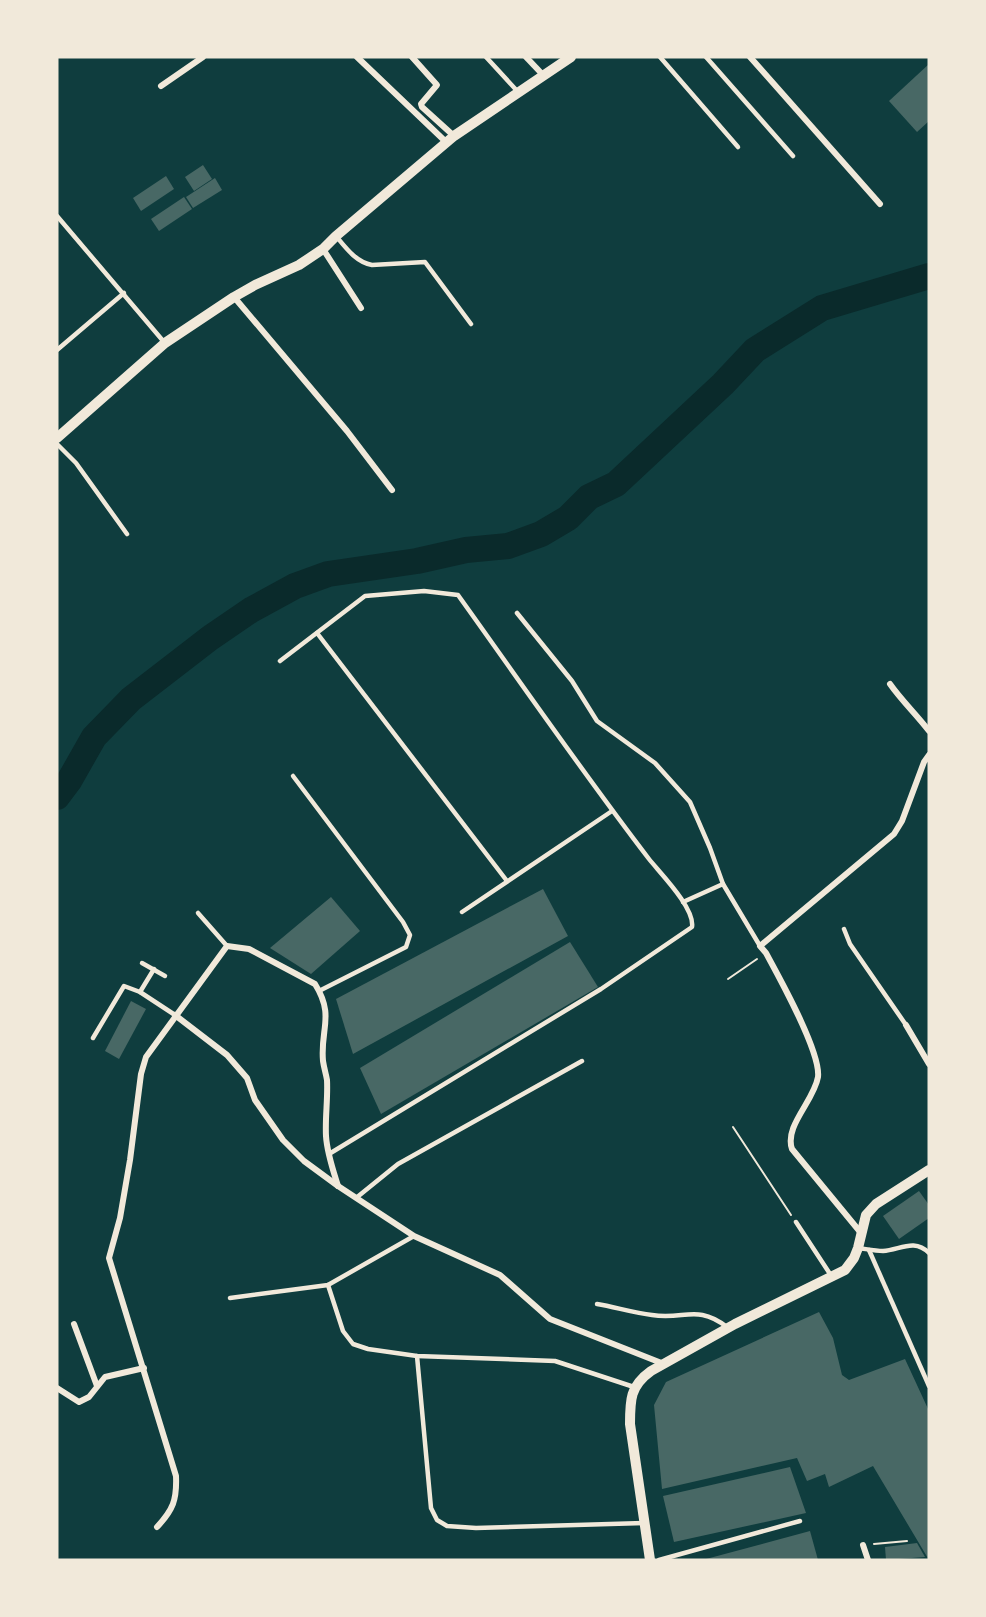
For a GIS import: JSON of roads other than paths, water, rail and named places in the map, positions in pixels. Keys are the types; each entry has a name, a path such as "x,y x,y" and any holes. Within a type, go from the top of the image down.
{"street":[{"path":"161,86 203,57"},
{"path":"357,57 450,139"},
{"path":"412,57 437,85 421,104 422,107 450,139"},
{"path":"526,57 544,76"},
{"path":"57,438 165,343 234,297 299,265 323,249 450,139 571,57"},
{"path":"750,57 879,204"},
{"path":"323,249 361,308"},
{"path":"234,297 347,431 392,490"},
{"path":"890,684 929,731"},
{"path":"861,1233 790,1144 790,1134 805,1109 818,1077 817,1060 792,1003 766,953 760,946 894,834 902,821 929,754"},
{"path":"157,1527 169,1514 174,1502 176,1476 109,1258 120,1218 141,1074 146,1057 227,946 249,950 315,984 319,992 327,1016 323,1062 327,1078 326,1136 338,1186"},
{"path":"175,1015 227,1055 247,1078 255,1100 283,1140 304,1161 338,1186 414,1236 500,1275 550,1319 665,1364"},
{"path":"906,1025 929,1064"},
{"path":"650,1560 630,1424 634,1387 640,1379 729,1328 845,1270 864,1249 861,1233 866,1215 876,1203 929,1170"},
{"path":"74,1324 96,1386"},
{"path":"57,1388 79,1402 89,1397 105,1377 144,1368"},
{"path":"863,1545 868,1560"}],"lane":[{"path":"486,57 519,93"},
{"path":"660,57 738,147"},
{"path":"706,57 793,156"},
{"path":"57,216 165,343"},
{"path":"336,236 364,263 372,265 425,262 471,324"},
{"path":"57,350 124,293"},
{"path":"57,444 76,463 127,534"},
{"path":"280,661 365,596 424,591 458,595 612,811 683,902 692,917 692,927 601,989 329,1154"},
{"path":"517,613 572,681 597,721 655,763 690,802 723,884 760,946"},
{"path":"317,633 507,881"},
{"path":"293,776 403,922 410,935 406,947 319,992"},
{"path":"462,912 612,811"},
{"path":"683,902 723,884"},
{"path":"198,913 227,946"},
{"path":"844,929 850,944 906,1025"},
{"path":"142,963 165,976"},
{"path":"140,992 154,969"},
{"path":"93,1038 124,986 140,992 175,1015"},
{"path":"356,1198 398,1164 582,1061"},
{"path":"796,1222 832,1277"},
{"path":"230,1298 328,1285 414,1236"},
{"path":"864,1249 885,1251 908,1245 925,1249 929,1253"},
{"path":"864,1249 929,1386"},
{"path":"328,1285 343,1331 353,1344 368,1349 417,1356 555,1361 634,1387"},
{"path":"597,1304 653,1316 700,1313 715,1318 729,1328"},
{"path":"417,1356 431,1508 437,1520 447,1526 477,1528 644,1523"},
{"path":"659,1560 800,1521"}],"waterway":[{"path":"57,797 69,781 94,737 131,699 210,638 251,610 295,586 328,574 417,561 466,550 508,546 541,534 568,518 589,497 616,484 723,384 755,350 822,308 929,276"}]}
